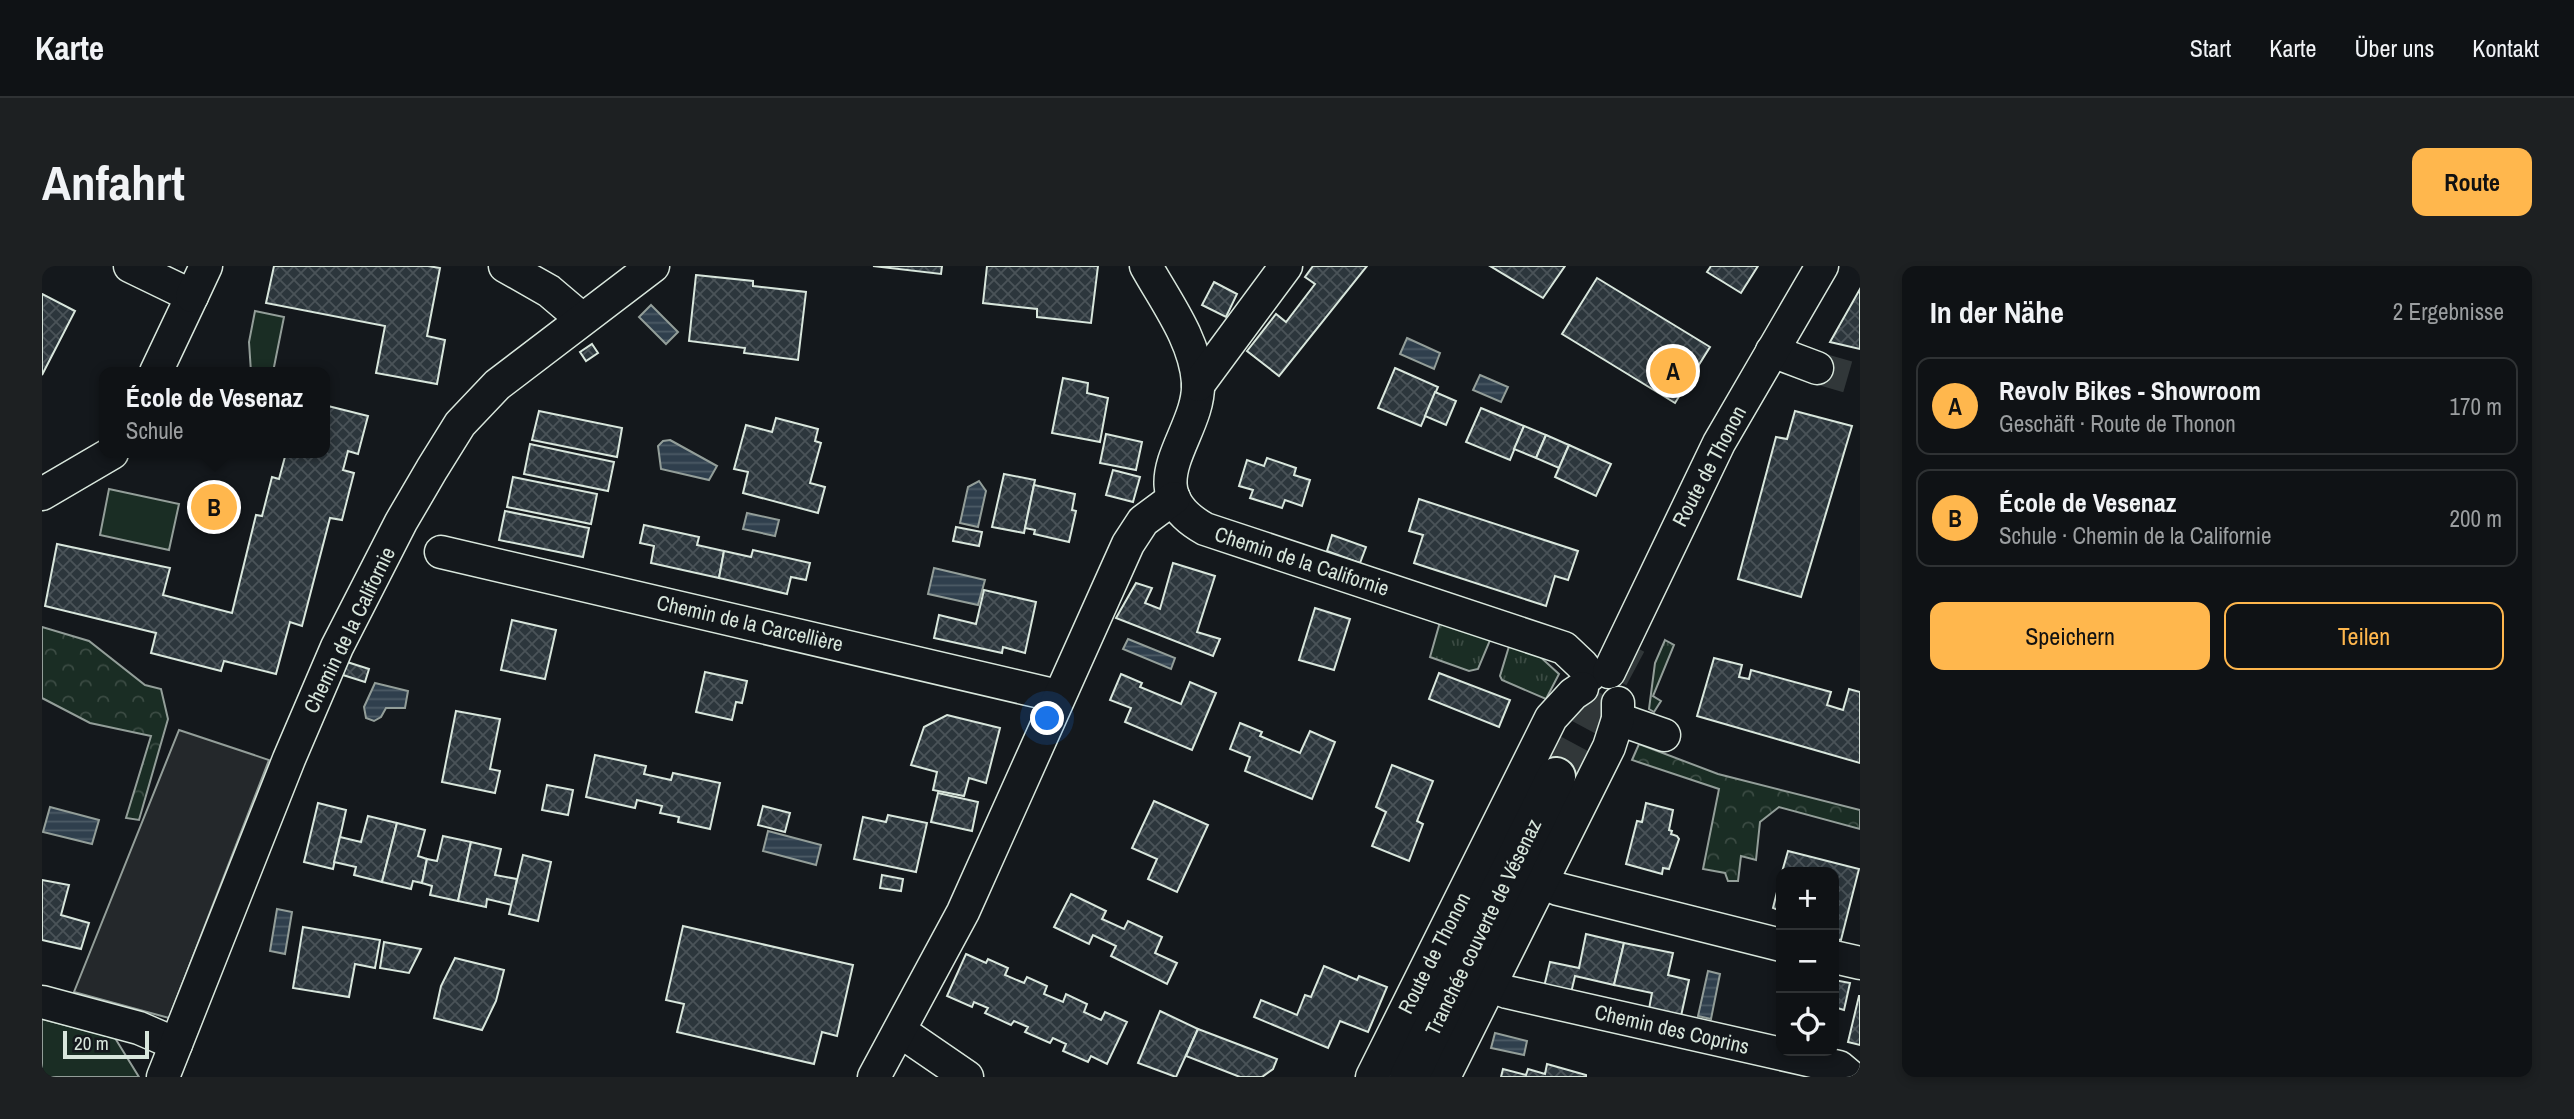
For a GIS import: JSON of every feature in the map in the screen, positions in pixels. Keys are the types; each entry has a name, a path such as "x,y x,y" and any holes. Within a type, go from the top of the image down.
{"main road":[{"name":"Tranchée couverte de Vésenaz","path":"1409,1077 1556,777"}],"street":[{"path":"130,266 192,296"},
{"path":"158,367 206,266"},
{"path":"505,266 549,291 582,318"},
{"name":"Chemin de la Californie","path":"163,1077 289,759 337,647 407,511 453,435 475,406 497,385 582,318 653,266"},
{"path":"1146,266 1192,351 1198,385"},
{"path":"874,1077 963,912 1058,696 1138,527 1147,517 1174,498 1171,471 1175,454 1188,427 1198,385 1286,266"},
{"name":"Route de Thonon","path":"1372,1077 1551,718 1573,694 1593,678 1708,465 1822,266"},
{"path":"1772,351 1817,368"},
{"path":"42,494 103,458"},
{"name":"Chemin de la Californie","path":"1174,498 1192,522 1205,529 1564,648 1593,678 1585,701 1595,710 1618,711"},
{"name":"Chemin de la Carcellière","path":"441,552 1058,696"},
{"path":"1444,1077 1609,747 1618,711 1664,736"},
{"path":"1541,882 1558,890 1776,944"},
{"path":"1839,958 1860,963"},
{"name":"Chemin des Coprins","path":"1489,985 1507,992 1839,1067 1852,1077"},
{"path":"42,1002 139,1028 176,1044"},
{"path":"900,1031 967,1077"}],"green space":[{"path":"255,311 284,317 274,367 251,367 249,342"},
{"path":"109,489 179,504 169,550 100,535"},
{"path":"1440,622 1491,638 1478,669 1469,671 1430,657"},
{"path":"42,627 89,641 145,685 161,689 168,719 139,820 126,818 151,736 90,723 42,698"},
{"path":"1665,640 1674,645 1653,696 1661,701 1654,712 1649,709 1655,663"},
{"path":"1510,643 1536,653 1559,674 1546,699 1502,680 1500,676"},
{"path":"1639,744 1718,774 1860,810 1860,829 1779,807 1760,822 1756,860 1741,856 1738,881 1728,881 1725,873 1703,869 1719,789 1632,760"},
{"path":"42,1019 115,1038 139,1077 42,1077"}],"shaded area":[{"path":"179,730 269,760 169,1018 74,992"}],"water":[{"path":"651,305 678,332 666,344 639,317"},
{"path":"1407,338 1440,353 1434,369 1400,354"},
{"path":"1480,375 1508,387 1501,402 1473,390"},
{"path":"670,440 717,466 709,480 661,469 658,446 663,441"},
{"path":"979,481 986,491 978,527 960,523 968,487"},
{"path":"747,513 779,520 775,536 743,529"},
{"path":"934,568 985,580 978,605 928,594"},
{"path":"1128,639 1175,658 1171,669 1123,649"},
{"path":"375,683 408,691 405,708 386,708 381,717 374,721 366,718 364,707"},
{"path":"50,807 99,820 92,844 43,832"},
{"path":"768,831 821,845 816,865 763,851"},
{"path":"277,909 292,912 285,954 270,951"},
{"path":"1708,971 1720,974 1711,1019 1698,1016"},
{"path":"1495,1033 1527,1041 1524,1055 1491,1048"}],"building":[{"path":"274,266 440,268 427,336 445,340 437,384 376,373 385,326 266,303"},
{"path":"873,266 942,266 941,274"},
{"path":"987,266 1098,266 1091,323 1037,317 1037,309 983,303"},
{"path":"1313,266 1367,266 1279,376 1247,351 1276,314 1286,322 1315,284 1305,277"},
{"path":"1490,266 1565,266 1543,298"},
{"path":"1711,266 1758,266 1741,293 1707,272"},
{"path":"696,275 753,281 753,286 806,292 798,360 744,353 745,348 689,341"},
{"path":"1597,278 1710,347 1675,403 1562,334"},
{"path":"1214,282 1237,294 1226,317 1202,305"},
{"path":"1860,289 1860,349 1830,342"},
{"path":"42,294 75,311 42,375"},
{"path":"592,344 598,353 586,361 580,352"},
{"path":"1395,368 1438,387 1421,426 1378,408"},
{"path":"1063,378 1088,383 1087,393 1108,398 1100,442 1052,433"},
{"path":"1435,392 1456,401 1446,425 1425,416"},
{"path":"330,406 368,416 358,454 348,451 343,470 354,473 342,520 330,518 302,626 290,622 276,674 224,661 221,671 151,653 156,633 45,606 57,544 170,568 163,595 232,613 256,515 262,516 272,477 279,479 285,458 330,458"},
{"path":"1481,408 1524,426 1510,460 1466,442"},
{"path":"539,411 622,428 617,457 532,440"},
{"path":"1795,411 1852,426 1801,597 1738,579 1776,437 1787,439"},
{"path":"776,418 818,429 815,441 821,443 810,483 825,487 818,513 743,493 748,472 734,469 746,425 772,432"},
{"path":"1524,426 1546,435 1536,458 1514,449"},
{"path":"1106,434 1142,442 1136,470 1100,463"},
{"path":"1546,435 1569,445 1559,468 1536,458"},
{"path":"530,444 614,462 608,491 524,474"},
{"path":"1569,445 1611,464 1596,496 1555,477"},
{"path":"1267,458 1296,468 1294,475 1310,480 1302,506 1285,500 1282,508 1250,498 1253,490 1239,486 1247,460 1264,466"},
{"path":"1113,470 1140,477 1133,502 1106,495"},
{"path":"1004,474 1035,480 1024,533 992,527"},
{"path":"513,477 597,494 591,524 507,507"},
{"path":"1034,485 1075,494 1072,510 1076,511 1069,542 1034,534 1035,530 1025,528"},
{"path":"1419,499 1578,551 1568,580 1555,576 1546,606 1414,563 1423,535 1409,531"},
{"path":"505,511 589,528 583,557 499,540"},
{"path":"644,525 699,537 697,545 724,551 719,578 651,563 654,546 640,543"},
{"path":"956,527 982,532 979,546 953,541"},
{"path":"1332,535 1366,547 1360,563 1327,551"},
{"path":"753,550 810,563 806,580 791,577 787,594 719,578 724,551 751,557"},
{"path":"1173,563 1215,576 1197,632 1220,639 1213,656 1116,618 1136,583 1152,588 1145,603 1160,609"},
{"path":"984,590 1036,602 1025,653 1003,647 1002,653 934,638 939,615 976,624"},
{"path":"1315,608 1350,619 1334,670 1299,660"},
{"path":"512,620 556,630 545,679 501,670"},
{"path":"1714,658 1742,665 1739,677 1749,679 1751,670 1831,692 1827,705 1843,710 1849,689 1860,692 1860,763 1697,716"},
{"path":"347,662 369,669 365,682 343,675"},
{"path":"705,672 747,681 742,703 736,702 732,720 696,712"},
{"path":"1439,673 1510,700 1499,727 1429,699"},
{"path":"1121,674 1142,683 1140,687 1181,704 1190,682 1216,693 1192,750 1125,722 1131,708 1110,700"},
{"path":"456,711 500,719 490,769 500,771 495,793 442,782"},
{"path":"947,715 1000,728 986,783 969,778 964,796 933,790 937,772 911,765 924,727"},
{"path":"1240,723 1262,732 1260,736 1300,753 1310,731 1335,742 1312,799 1245,771 1250,757 1230,749"},
{"path":"595,755 646,766 644,774 671,780 673,773 720,783 710,829 678,822 679,817 660,813 662,806 637,800 635,808 586,797"},
{"path":"1392,765 1433,781 1417,821 1423,824 1409,861 1372,846 1386,812 1376,807"},
{"path":"547,785 573,790 568,815 542,810"},
{"path":"938,793 978,802 972,831 931,822"},
{"path":"1154,801 1208,825 1177,892 1148,879 1157,859 1132,848"},
{"path":"318,803 346,810 333,869 304,862"},
{"path":"1646,803 1673,810 1669,830 1679,839 1669,869 1663,868 1662,874 1626,864 1637,821 1642,822"},
{"path":"763,806 790,813 785,832 758,825"},
{"path":"888,815 927,823 916,872 854,859 863,817 886,822"},
{"path":"368,816 397,823 382,882 354,875 356,867 334,862 340,837 361,842"},
{"path":"397,823 425,830 418,856 427,859 422,883 413,881 411,889 382,882"},
{"path":"443,836 471,842 458,901 430,895 432,886 422,883 427,859 437,861"},
{"path":"471,842 501,849 495,875 517,879 512,905 487,899 486,907 458,901"},
{"path":"1788,851 1859,869 1841,940 1839,867 1783,867"},
{"path":"523,855 551,862 538,921 509,914"},
{"path":"882,875 903,879 901,891 880,888"},
{"path":"42,880 69,885 61,915 89,923 81,949 42,940"},
{"path":"1071,894 1106,911 1102,919 1124,929 1128,921 1162,937 1155,953 1177,963 1167,984 1111,956 1116,946 1093,935 1089,944 1054,927"},
{"path":"683,926 853,965 837,1036 822,1032 814,1064 677,1032 684,1004 666,1000"},
{"path":"303,927 380,940 375,968 355,964 349,997 293,988"},
{"path":"1586,934 1624,943 1614,985 1575,976 1571,993 1544,987 1550,962 1579,968"},
{"path":"384,942 421,949 409,973 380,968"},
{"path":"1624,943 1673,953 1668,975 1689,980 1681,1016 1649,1009 1652,993 1614,985"},
{"path":"966,954 986,963 988,959 1008,968 1005,975 1024,983 1027,977 1047,986 1044,994 1063,1002 1066,994 1087,1004 1084,1012 1101,1020 1105,1012 1127,1022 1107,1064 1091,1056 1088,1062 1063,1051 1066,1044 1053,1038 1050,1043 1025,1032 1028,1027 1014,1021 1011,1025 985,1013 988,1008 974,1002 972,1007 947,996"},
{"path":"455,958 504,970 496,1001 482,1030 434,1018 441,986"},
{"path":"1324,966 1357,980 1359,976 1387,987 1368,1032 1340,1021 1328,1048 1254,1017 1261,1000 1297,1015 1305,995 1311,997"},
{"path":"1839,981 1850,983 1844,1010 1839,1008"},
{"path":"1860,996 1860,1045 1848,1042"},
{"path":"1160,1011 1198,1029 1176,1077 1138,1063"},
{"path":"1198,1029 1277,1059 1273,1069 1262,1077 1240,1077 1186,1056"},
{"path":"1547,1064 1586,1077 1501,1077 1503,1069 1526,1075 1528,1069 1545,1074"}],"tunnel":[{"path":"1817,368 1848,377"},
{"path":"1556,777 1629,640"}],"place":[{"name":"Revolv Bikes - Showroom","path":"1673,371"},
{"name":"École de Vesenaz","path":"214,507"}]}
